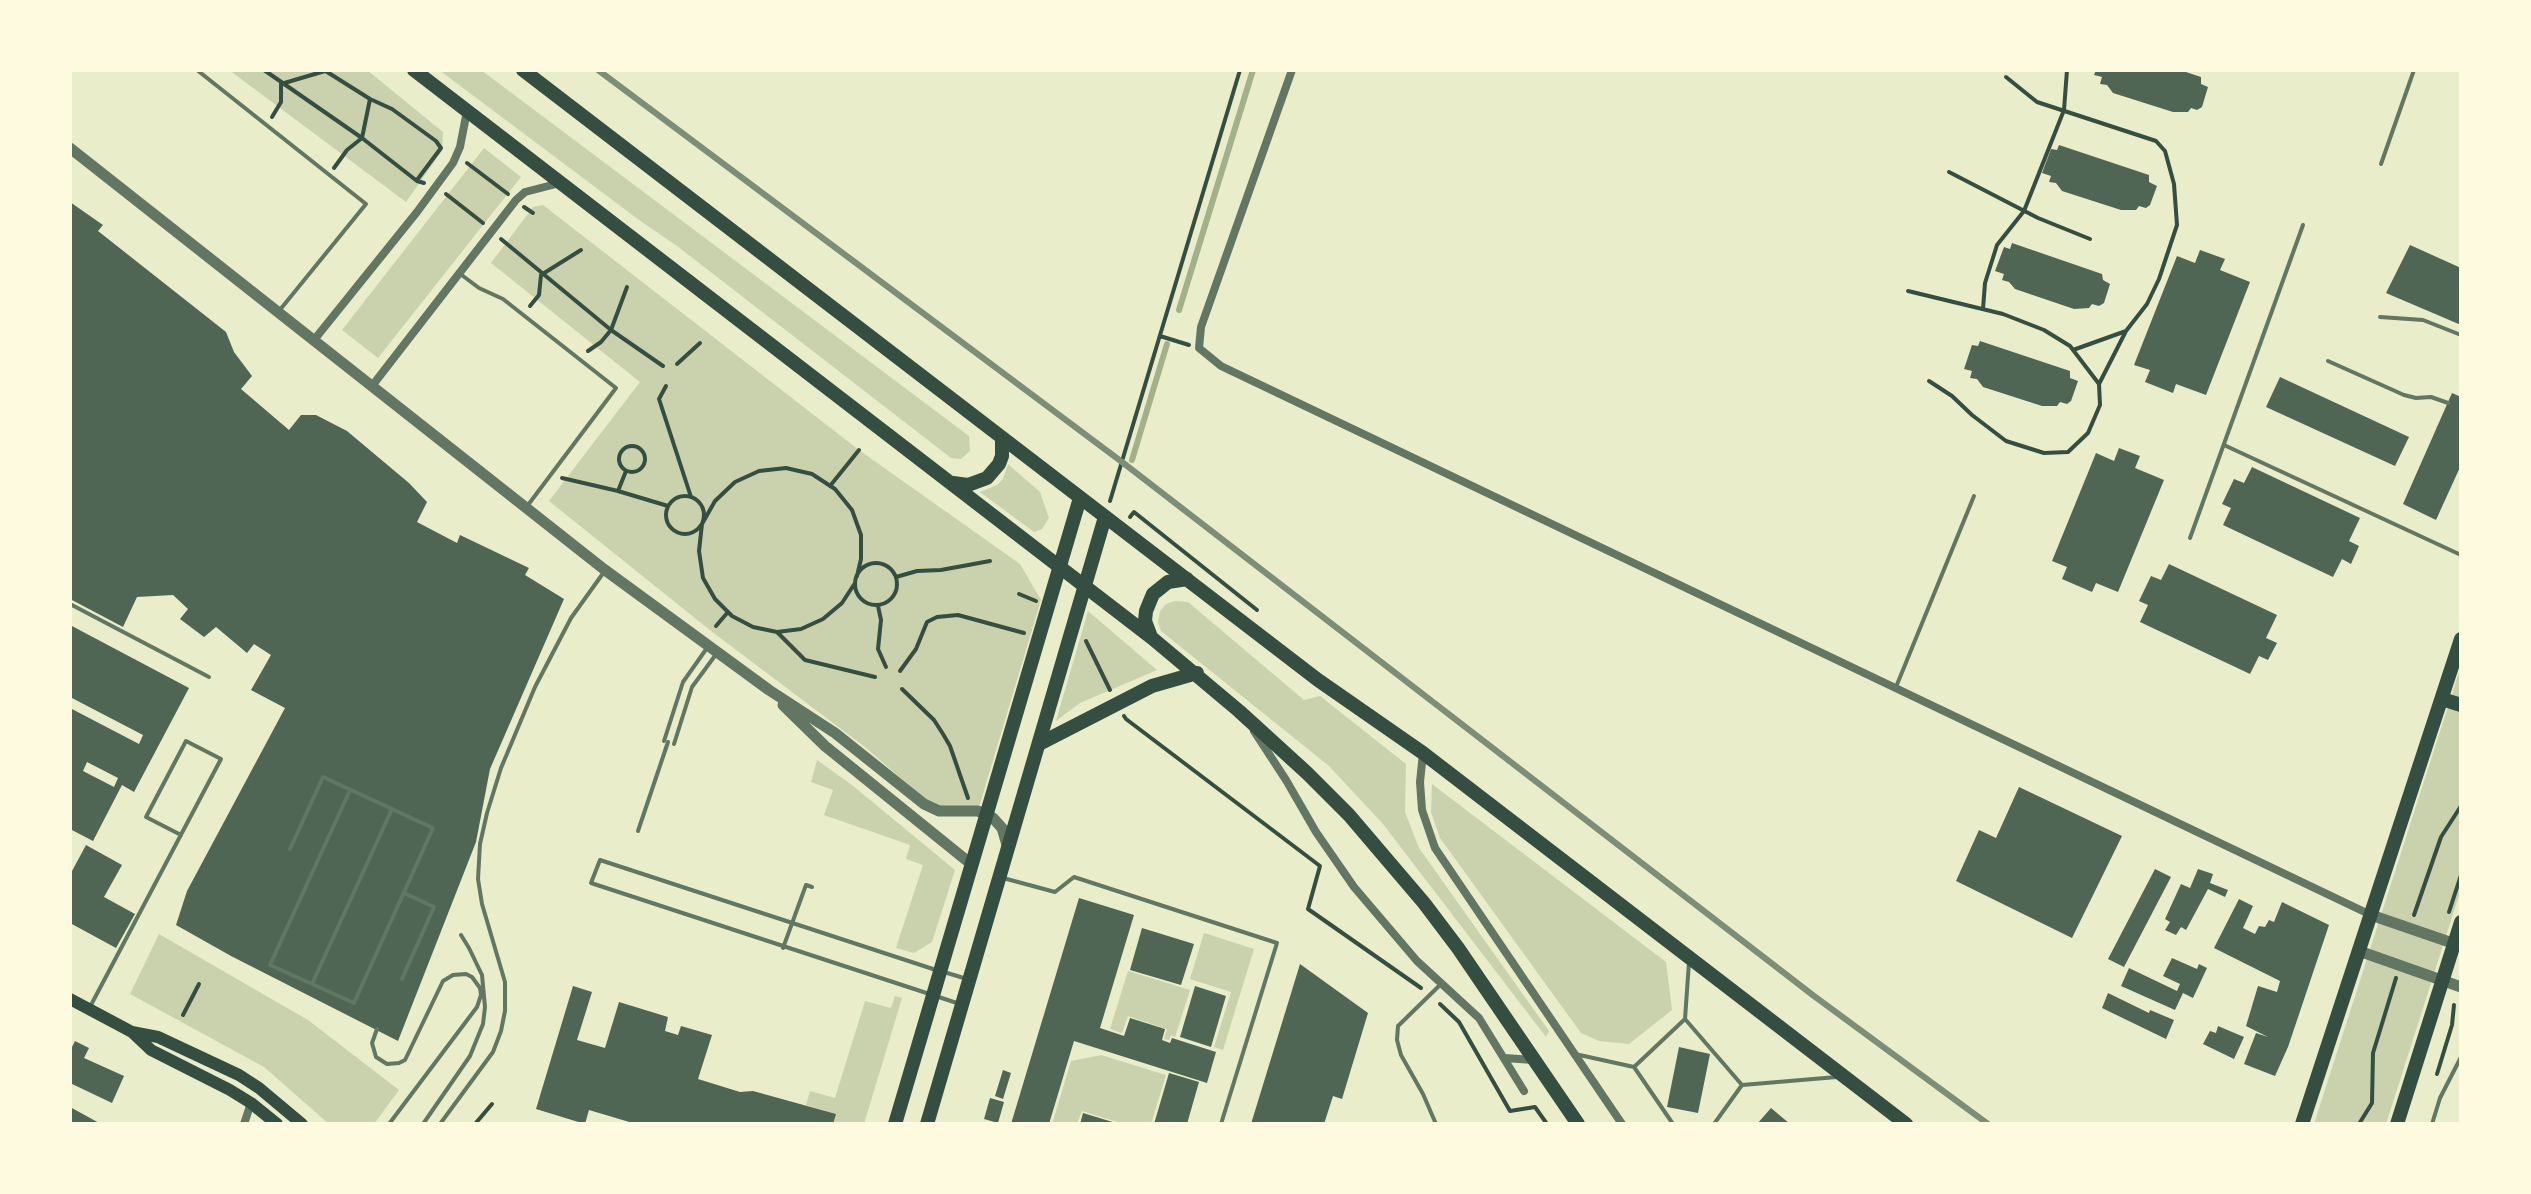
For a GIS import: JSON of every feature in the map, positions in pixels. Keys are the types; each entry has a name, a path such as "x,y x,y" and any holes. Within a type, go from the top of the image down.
{"main road":[{"path":"414,70 1152,638 1239,711 1307,773 1388,859 1458,948 1568,1117 1578,1124"},
{"path":"523,70 1318,680 1423,753 1906,1124"},
{"path":"949,482 968,485 987,478 1002,456 1002,438"},
{"path":"895,1124 1080,498"},
{"path":"927,1124 1105,517"},
{"path":"1152,638 1145,621 1148,602 1159,587 1187,579"},
{"path":"2302,1124 2442,699 2456,669 2461,639"},
{"path":"1039,744 1152,686 1197,673"},
{"path":"2442,699 2461,705"},
{"path":"2397,1124 2458,944 2461,922"},
{"path":"70,999 132,1032 151,1050 230,1090 277,1124"},
{"path":"132,1032 158,1037 239,1075 302,1124"}],"street":[{"path":"1292,70 1201,327 1199,348 1221,366 2371,915 2458,944"},
{"path":"314,340 436,186 456,156 467,111"},
{"path":"70,148 605,570 769,690 835,733 924,804 939,811 969,810 986,814 1002,828 1008,850"},
{"path":"372,386 516,200 525,192 561,183"},
{"path":"769,690 825,746 971,864"},
{"path":"1239,711 1274,760 1346,876 1392,934 1479,1018 1524,1091"},
{"path":"1423,753 1420,796 1425,824 1435,848 1622,1124"},
{"path":"2359,951 2460,987"},
{"path":"1505,1058 1533,1060"},
{"path":"244,1124 251,1103"}],"lane":[{"path":"197,70 366,204 278,312"},
{"path":"2381,164 2414,70"},
{"path":"2190,538 2303,225"},
{"path":"459,273 524,314 616,388 526,507"},
{"path":"2380,317 2423,320 2461,335"},
{"path":"2328,361 2404,395 2431,397 2448,403"},
{"path":"2224,445 2461,555"},
{"path":"1895,689 1974,496"},
{"path":"440,1124 493,1052 505,1011 505,982 482,904 478,879 480,844 487,813 501,768 535,687 571,618 605,570"},
{"path":"70,604 209,677"},
{"path":"669,743 683,682 713,649"},
{"path":"638,831 692,687 713,649"},
{"path":"89,1009 181,835 221,759 186,741 146,817 181,835"},
{"path":"290,849 323,777 433,828 354,1003 270,965 350,790"},
{"path":"312,984 392,809"},
{"path":"962,1005 591,883 600,860 969,979"},
{"path":"999,877 1055,892 1074,877 1277,943 1221,1124"},
{"path":"783,948 806,885 812,887"},
{"path":"402,979 434,907 404,893"},
{"path":"423,1124 470,1056 483,1024 482,975 461,935"},
{"path":"1634,1067 1685,1019 1689,958"},
{"path":"377,1029 372,1043 376,1057 387,1064 399,1063 405,1060 443,981 453,975 466,974 480,988 477,1007 389,1124"},
{"path":"1436,1124 1401,1055 1397,1040 1398,1026 1441,983"},
{"path":"1685,1019 1742,1085"},
{"path":"1573,1053 1634,1067 1673,1124"},
{"path":"2432,1124 2440,1098 2461,1057"},
{"path":"1714,1124 1742,1085 1843,1076"}],"path":[{"path":"264,70 362,138 417,181 436,186 493,230 541,275 663,366"},
{"path":"281,84 325,70 423,130 441,148 474,168 533,213"},
{"path":"1105,517 1240,70"},
{"path":"1983,309 1985,283 1997,245 2024,211 2064,110 2067,70"},
{"path":"1929,381 2006,441 2044,453 2068,452 2088,433 2100,405 2099,384 2126,331 2147,304 2177,225 2174,184 2165,151 2156,141 2037,102 2006,77"},
{"path":"267,126 281,102 281,84"},
{"path":"328,175 347,150 362,138 370,99"},
{"path":"417,181 441,148"},
{"path":"1949,172 2024,211 2090,239"},
{"path":"541,275 581,250"},
{"path":"524,314 539,295 541,275"},
{"path":"578,357 601,342 611,330 627,287"},
{"path":"1908,291 1983,309 2044,330 2073,350 2099,384"},
{"path":"2073,350 2126,331"},
{"path":"1160,336 1199,348"},
{"path":"677,364 700,343"},
{"path":"666,386 659,399 691,497"},
{"path":"630,445 638,447 645,458 643,466 636,471 626,470 619,462 619,453 630,445"},
{"path":"830,486 859,450"},
{"path":"668,506 668,524 676,532 693,533 702,524 715,501 735,482 759,471 786,468 812,474 830,486 852,510 861,535 861,559 855,583 842,603 823,619 801,629 777,632 753,627 728,612 715,599 703,578 699,551 702,524 704,511 697,500 678,498 668,506"},
{"path":"618,491 626,470"},
{"path":"550,475 668,506"},
{"path":"896,577 990,561"},
{"path":"855,583 864,602 878,606 896,593 896,577 889,567 877,563 864,566 857,576"},
{"path":"878,606 881,620 878,649 886,667"},
{"path":"716,626 728,612"},
{"path":"900,671 916,649 927,622 937,617 958,615 1028,634"},
{"path":"777,632 805,660 875,677"},
{"path":"902,689 938,727 950,746 967,797 986,814"},
{"path":"183,1015 199,984"},
{"path":"2435,1082 2460,987"},
{"path":"475,1124 492,1104"}],"green space":[{"path":"229,70 367,70 443,132 442,151 406,202"},
{"path":"439,70 481,70 969,436 970,451 961,459 951,458 677,246"},
{"path":"484,148 521,177 378,358 342,330"},
{"path":"543,205 859,450 1020,564 1041,600 979,807 934,807 865,747 711,631 549,501 640,382 491,263 533,207"},
{"path":"1008,464 1040,492 1049,518 1042,529 1034,532 980,492 1003,479"},
{"path":"1188,602 1304,700 1320,696 1406,764 1405,812 1419,848 1549,1031 1546,1037 1383,824 1329,766 1161,631 1158,622 1160,611 1166,604"},
{"path":"1088,611 1157,670 1080,703 1056,721"},
{"path":"2461,666 2461,889 2386,1124 2314,1124"},
{"path":"817,760 955,870 932,942 914,953 896,948 923,865 906,859 910,845 824,815 833,790 811,782"},
{"path":"1432,784 1666,962 1672,1010 1629,1044 1599,1041 1581,1033 1440,838 1431,812"},
{"path":"1204,933 1254,949 1223,1050 1214,1047 1231,992 1190,979"},
{"path":"159,934 308,1020 399,1090 374,1124 329,1124 264,1067 130,994"},
{"path":"1128,971 1190,990 1175,1037 1171,1035 1169,1040 1164,1039 1167,1029 1128,1016 1122,1033 1110,1029"},
{"path":"895,996 902,998 864,1124 833,1124 835,1114 806,1105 810,1091 835,1098 865,1001 891,1008"},
{"path":"1101,1055 1166,1075 1151,1124 1124,1124 1082,1111 1077,1124 1052,1124 1071,1061"}],"building":[{"path":"2096,70 2180,70 2201,77 2201,84 2208,87 2202,107 2197,110 2191,108 2188,112 2173,112 2113,93 2107,85 2100,84 2102,77 2094,75"},
{"path":"2059,145 2149,175 2149,182 2157,186 2150,205 2146,208 2139,206 2136,210 2121,210 2062,191 2056,183 2049,182 2051,176 2042,173 2051,149 2057,150"},
{"path":"70,202 103,225 98,231 226,332 234,352 252,376 241,389 289,430 301,415 316,415 347,431 427,502 417,522 457,543 460,535 529,568 525,575 564,599 490,769 476,842 398,1041 176,925 187,891 285,708 251,690 271,655 254,644 247,653 216,627 204,637 180,619 188,609 173,595 137,597 123,627 70,599"},
{"path":"2012,243 2102,274 2103,280 2110,284 2104,303 2074,309 2015,289 2002,280 2004,274 1995,271 2004,247 2010,249"},
{"path":"2410,245 2461,268 2461,325 2386,293"},
{"path":"2200,250 2225,259 2220,270 2250,282 2206,395 2176,384 2173,393 2145,382 2150,370 2134,365 2177,256 2195,263"},
{"path":"1980,341 2070,371 2070,378 2078,381 2071,401 2067,404 2060,402 2057,406 2042,406 1983,387 1977,379 1970,378 1972,371 1964,369 1972,345 1978,346"},
{"path":"2280,377 2409,437 2395,466 2266,407"},
{"path":"2452,393 2461,397 2461,465 2436,520 2403,504"},
{"path":"2119,448 2140,456 2135,468 2164,480 2118,592 2096,583 2092,592 2062,579 2067,567 2052,561 2096,453 2114,461"},
{"path":"2252,467 2360,518 2349,541 2359,546 2351,564 2342,559 2333,577 2223,525 2231,508 2222,504 2234,479 2244,483"},
{"path":"2169,564 2277,615 2266,638 2277,643 2268,660 2259,656 2250,674 2140,622 2148,605 2139,601 2151,576 2161,580"},
{"path":"70,625 189,688 134,792 122,785 93,841 70,829 70,708 139,744 143,735 70,697","holes":["87,762 118,778 114,787 83,771"]},
{"path":"2019,787 2122,836 2072,938 1956,881 1979,830 1996,838"},
{"path":"86,845 122,865 104,897 135,914 116,948 70,923 70,869 72,871"},
{"path":"2155,869 2171,877 2124,967 2108,959"},
{"path":"2198,869 2213,874 2210,883 2228,890 2225,897 2208,889 2186,930 2181,927 2176,935 2165,930 2170,922 2165,919 2181,884 2190,888"},
{"path":"1079,898 1134,915 1100,1028 1124,1036 1130,1018 1165,1029 1162,1040 1170,1043 1172,1038 1216,1052 1207,1083 1074,1041 1049,1124 1011,1124"},
{"path":"2239,899 2253,906 2243,928 2255,934 2259,926 2265,927 2269,920 2274,922 2282,902 2329,925 2288,1047 2275,1076 2244,1064 2256,1033 2268,1037 2246,1026 2258,986 2277,992 2280,981 2214,948"},
{"path":"1142,928 1194,944 1181,985 1130,970"},
{"path":"2172,958 2197,969 2199,964 2207,968 2193,998 2183,993 2175,1010 2121,986 2129,968 2177,991 2180,984 2163,976"},
{"path":"1300,964 1368,1013 1342,1099 1333,1096 1324,1124 1251,1124"},
{"path":"573,986 592,992 577,1040 605,1048 619,1002 668,1017 665,1031 678,1035 681,1026 712,1035 698,1079 836,1114 833,1124 636,1124 589,1110 585,1124 536,1109"},
{"path":"1195,986 1226,996 1211,1047 1180,1037"},
{"path":"2108,993 2149,1013 2150,1010 2174,1020 2166,1039 2102,1008"},
{"path":"2218,1026 2244,1037 2234,1059 2203,1044 2210,1031 2216,1033"},
{"path":"75,1041 89,1048 84,1058 124,1076 112,1103 70,1083 70,1051"},
{"path":"1679,1047 1710,1054 1698,1113 1667,1107"},
{"path":"1003,1070 1011,1073 1003,1099 995,1096"},
{"path":"1169,1073 1199,1082 1187,1124 1154,1124"},
{"path":"990,1098 1004,1102 998,1123 984,1119"},
{"path":"70,1107 101,1124 70,1124"},
{"path":"1771,1108 1790,1124 1757,1124"},
{"path":"1083,1113 1116,1123 1116,1124 1080,1124"}],"waterway":[{"path":"1179,310 1253,70"},
{"path":"1132,460 1167,344"}],"railway":[{"path":"598,70 1122,462 1814,996 1988,1124"}]}
